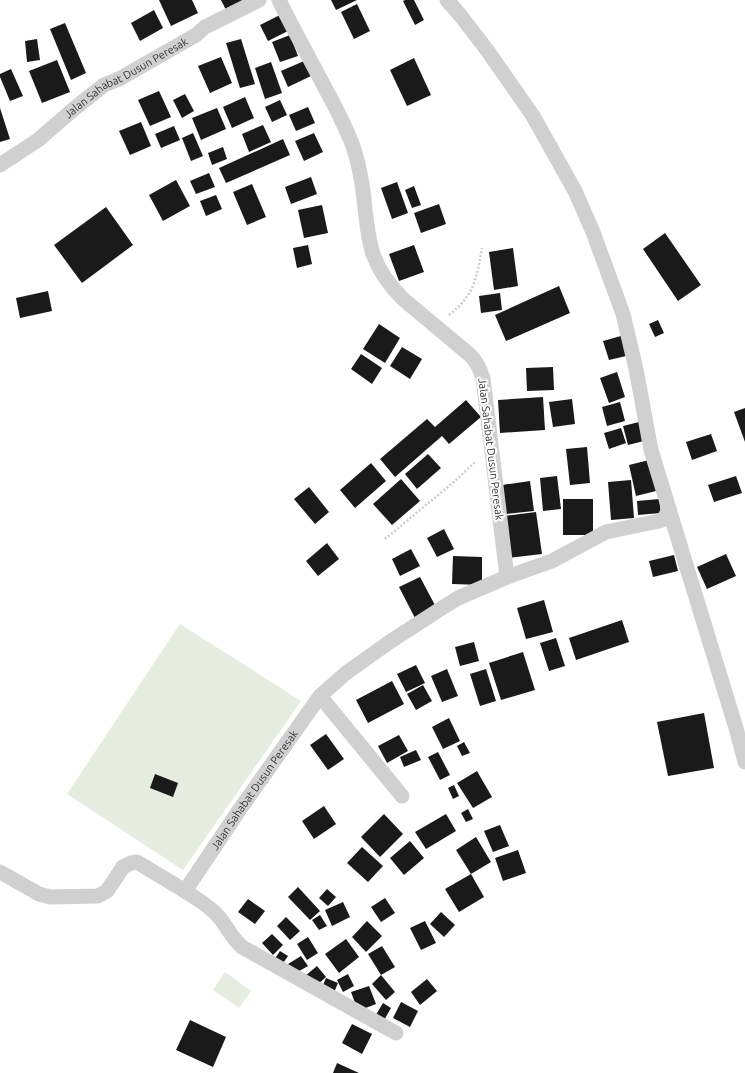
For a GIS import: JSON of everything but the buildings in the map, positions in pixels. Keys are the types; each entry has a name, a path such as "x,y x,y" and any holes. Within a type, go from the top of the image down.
{"street":[{"name":"Jalan Sahabat Dusun Peresak","path":"0,165 38,140 79,104 104,85 119,79 196,35 205,27 259,0"},
{"name":"Jalan Sahabat Dusun Peresak","path":"279,0 339,115 351,142 359,170 373,254 385,278 403,299 470,355 475,360 481,371 507,577"},
{"path":"447,0 460,15 529,110 575,191 593,232 623,314 636,369 651,450 745,762"},
{"name":"Jalan Sahabat Dusun Peresak","path":"185,891 240,809 320,696 346,673 391,641 458,598 507,577 552,561 606,532 664,519 669,509"},
{"path":"320,696 402,796"},
{"path":"0,872 39,894 50,897 98,896 106,891 123,867 137,862 185,891 211,909 220,918 242,947 396,1033"}],"path":[{"path":"436,326 460,307 472,291 477,276 482,248"},
{"path":"384,539 455,481 491,447"}],"shaded area":[{"path":"180,624 301,701 183,870 67,794"},
{"path":"225,972 251,991 239,1008 213,990"}]}
